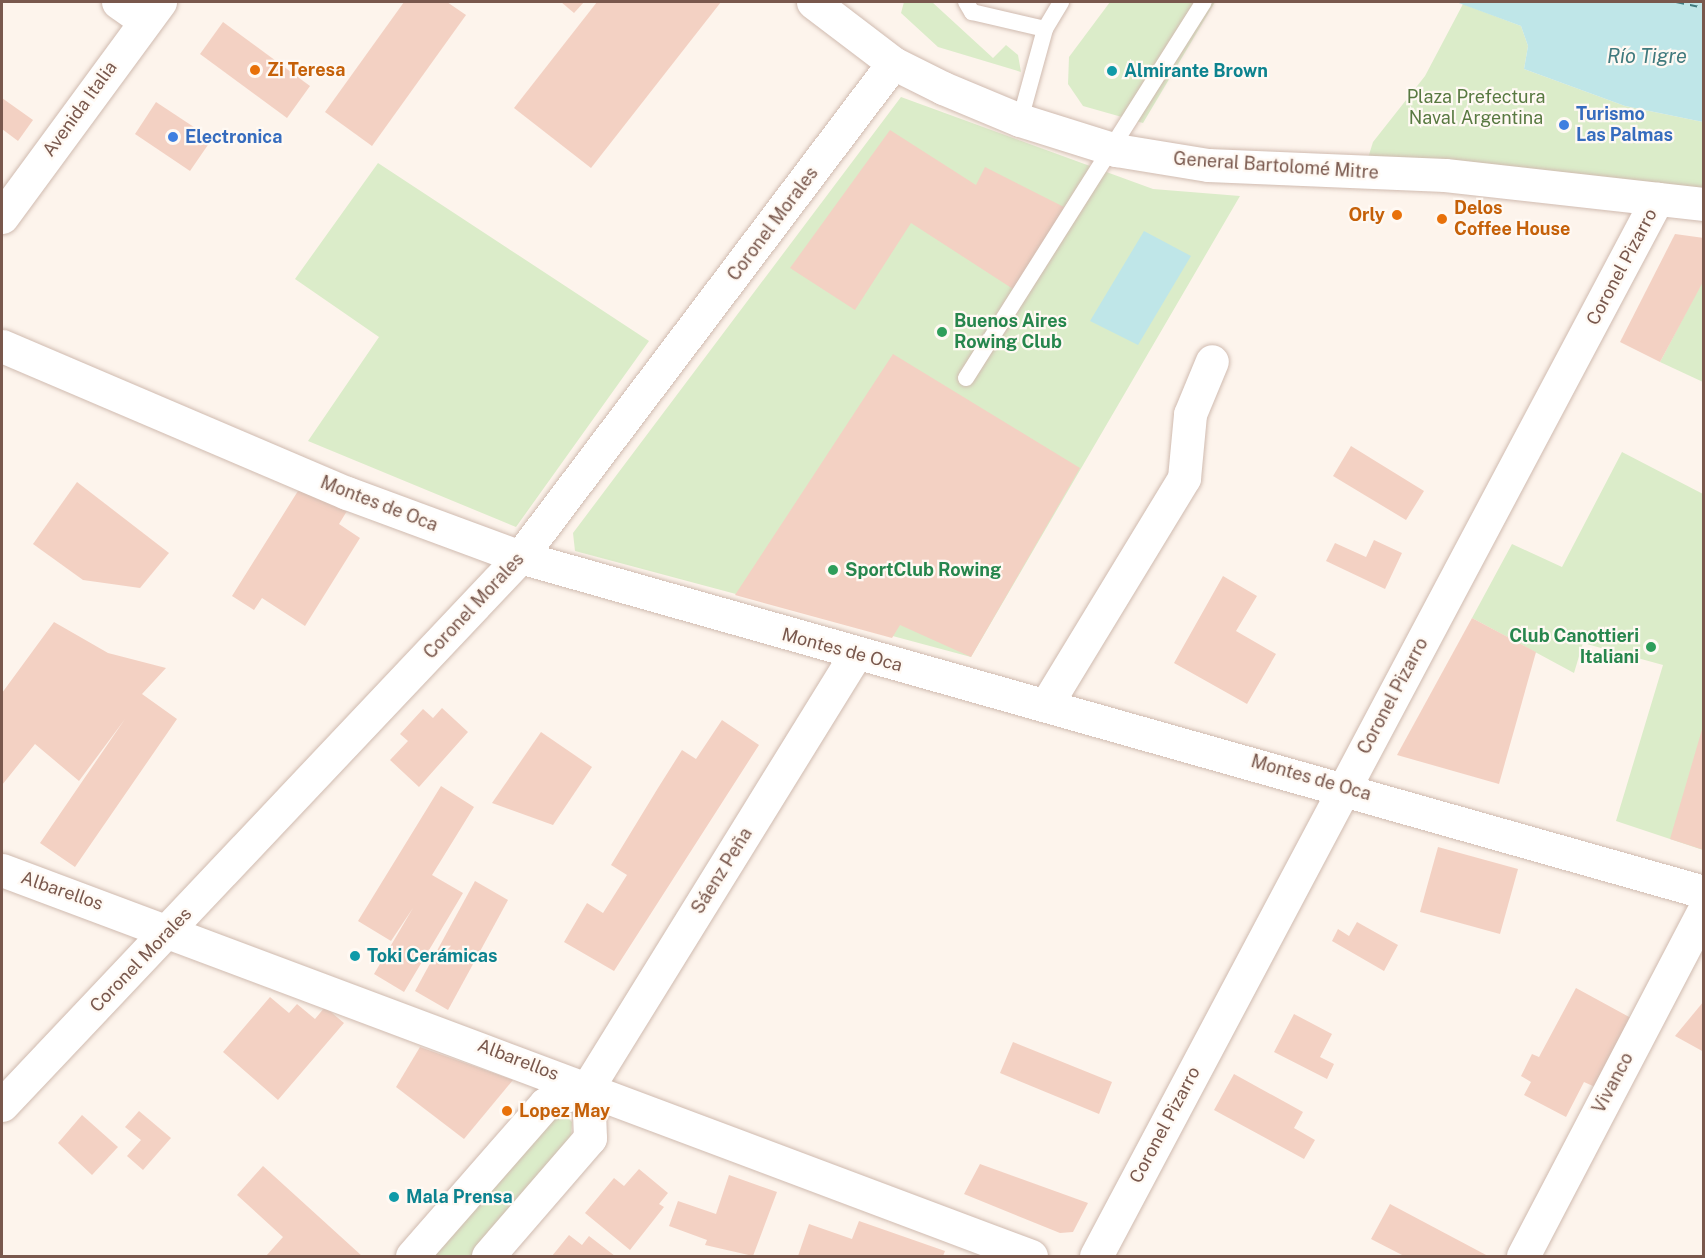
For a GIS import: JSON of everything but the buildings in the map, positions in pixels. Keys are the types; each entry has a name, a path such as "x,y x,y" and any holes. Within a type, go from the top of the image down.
{"street":[{"path":"118,2 152,11"},
{"name":"General Bartolomé Mitre","path":"813,2 893,63 1020,120 1116,150 1208,165 1445,175 1704,204"},
{"name":"Avenida Italia","path":"2,217 152,11"},
{"name":"Coronel Morales","path":"2,1105 171,929 520,557 893,63"},
{"name":"Coronel Pizarro","path":"1096,1257 1657,199"},
{"name":"Montes de Oca","path":"2,346 347,493 520,557 855,655 1046,705 1344,788 1704,892"},
{"path":"1046,705 1184,478 1190,414 1212,361"},
{"name":"Sáenz Peña","path":"588,1087 855,655"},
{"name":"Albarellos","path":"2,870 171,929 1031,1257"},
{"name":"Vivanco","path":"1523,1257 1704,910"},
{"path":"412,1257 545,1104 588,1087 590,1138 488,1257"}],"lane":[{"path":"966,2 972,12 1045,29"},
{"path":"1020,120 1045,29 1060,2"},
{"path":"966,378 1116,150 1204,2"}],"green space":[{"path":"904,2 932,2 993,58 1006,45 1018,55 1021,72 938,47 901,13"},
{"path":"1110,2 1215,2 1143,123 1083,106 1068,84 1069,57"},
{"name":"Plaza Prefectura Naval Argentina","path":"1463,4 1521,26 1528,46 1524,69 1625,106 1703,122 1703,190 1368,158 1373,142 1425,76"},
{"name":"Buenos Aires Rowing Club","path":"901,97 1153,189 1240,196 971,657 575,551 573,533"},
{"path":"378,163 649,341 516,527 308,441 379,337 295,279"},
{"path":"1703,280 1703,382 1660,362"},
{"name":"Club Canottieri Italiani","path":"1622,452 1703,494 1703,850 1616,821 1663,665 1583,643 1574,673 1472,618 1512,544 1562,567"},
{"path":"546,1114 564,1114 572,1122 571,1141 471,1256 423,1256"}],"water":[{"name":"Río Tigre","path":"1456,2 1703,2 1703,122 1625,106 1524,69 1528,46 1521,26"},
{"path":"1144,231 1191,256 1138,345 1090,321"}],"ferry route":[{"path":"1676,2 1704,8"}],"place":[{"name":"Zi Teresa","path":"255,70"},
{"name":"Almirante Brown","path":"1112,71"},
{"name":"Turismo Las Palmas","path":"1564,125"},
{"name":"Electronica","path":"173,137"},
{"name":"Orly","path":"1397,215"},
{"name":"Delos Coffee House","path":"1442,219"},
{"name":"Buenos Aires Rowing Club","path":"942,332"},
{"name":"SportClub Rowing","path":"833,570"},
{"name":"Club Canottieri Italiani","path":"1651,647"},
{"name":"Toki Cerámicas","path":"355,956"},
{"name":"Lopez May","path":"507,1111"},
{"name":"Mala Prensa","path":"394,1197"}]}
